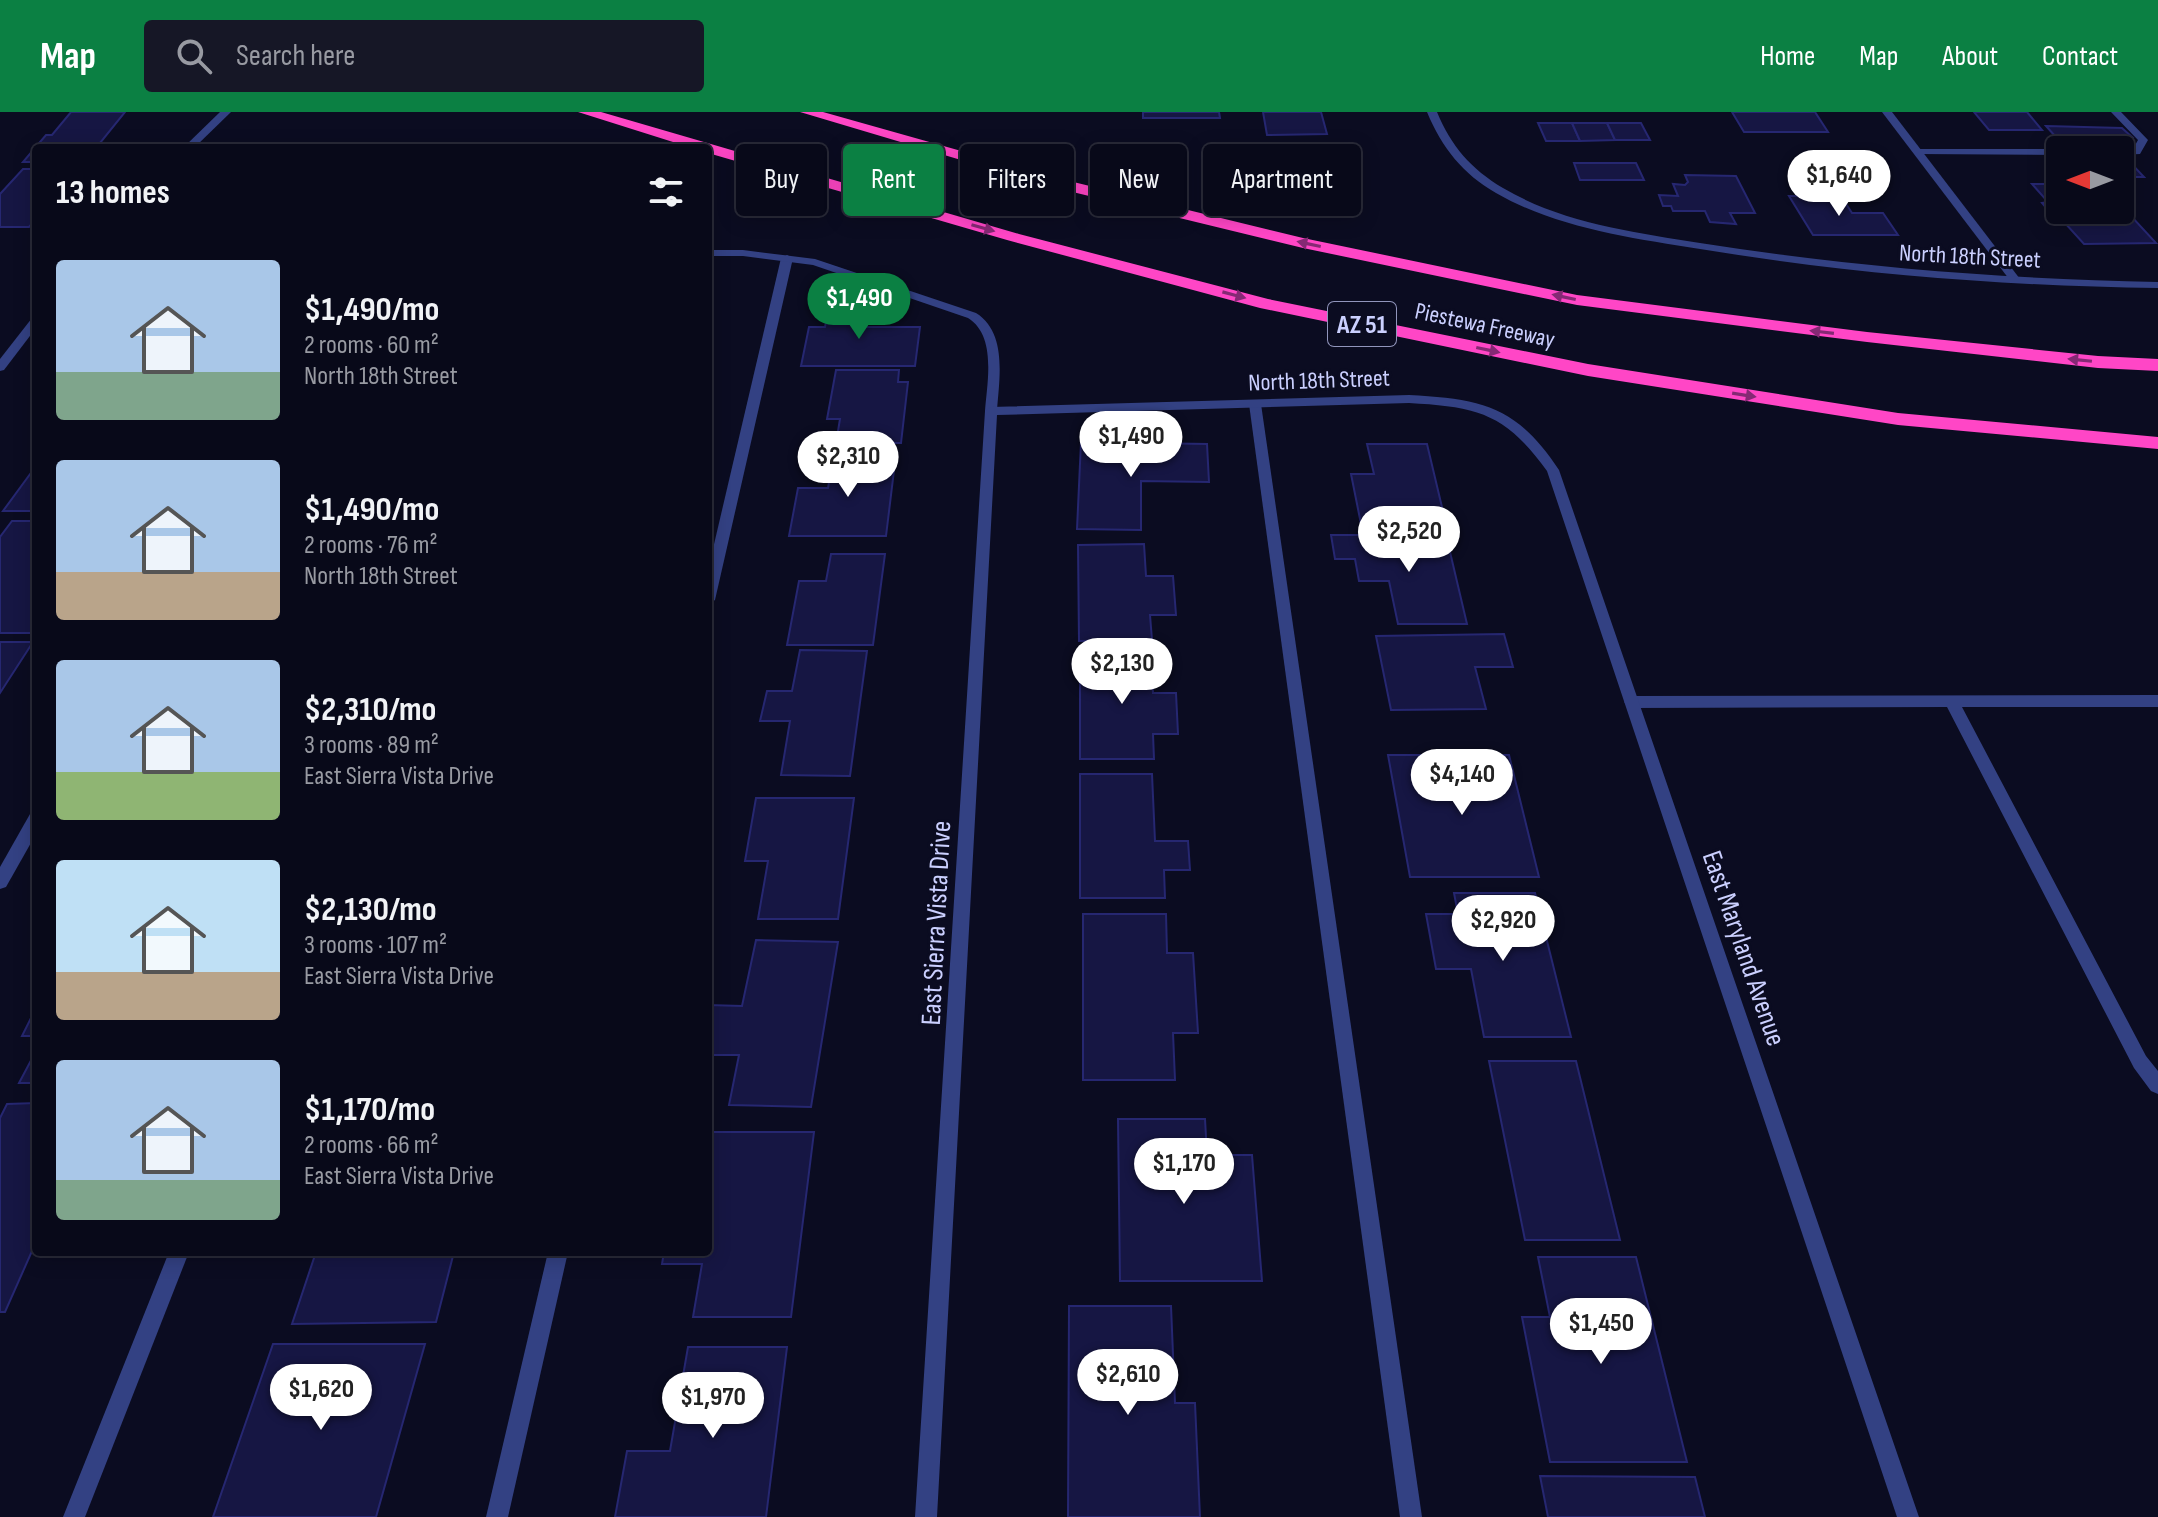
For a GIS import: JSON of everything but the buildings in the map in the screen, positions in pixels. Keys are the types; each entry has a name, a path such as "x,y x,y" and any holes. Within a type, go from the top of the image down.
{"highway":[{"name":"Piestewa Freeway","path":"585,112 695,144"},
{"name":"Piestewa Freeway","path":"807,112 1063,185 1303,243 1577,300 1882,339 2098,362 2158,365"},
{"name":"Piestewa Freeway","path":"712,149 1013,237 1266,304 1588,370 1898,419 2158,443"}],"street":[{"path":"193,144 226,112"},
{"name":"North 18th Street","path":"1432,112 1439,130 1460,162 1502,191 1553,213 1654,238 1865,271 2016,281 2158,285"},
{"path":"1887,112 2016,281"},
{"path":"2116,112 2143,140 2134,152"},
{"path":"1917,151 2046,152"},
{"path":"712,253 787,258 712,583"},
{"name":"East Sierra Vista Drive","path":"787,258 815,262 961,310 980,320 988,333 992,360 926,1517"},
{"path":"0,367 32,325"},
{"name":"North 18th Street","path":"991,411 1409,399 1452,401 1502,415"},
{"path":"1255,404 1411,1517"},
{"name":"East Maryland Avenue","path":"1502,415 1533,439 1553,470 1908,1517"},
{"path":"1951,701 2140,1062 2158,1085"},
{"path":"1631,702 2158,701"},
{"path":"0,882 32,826"},
{"path":"74,1517 177,1256"},
{"path":"497,1517 557,1256"}]}
